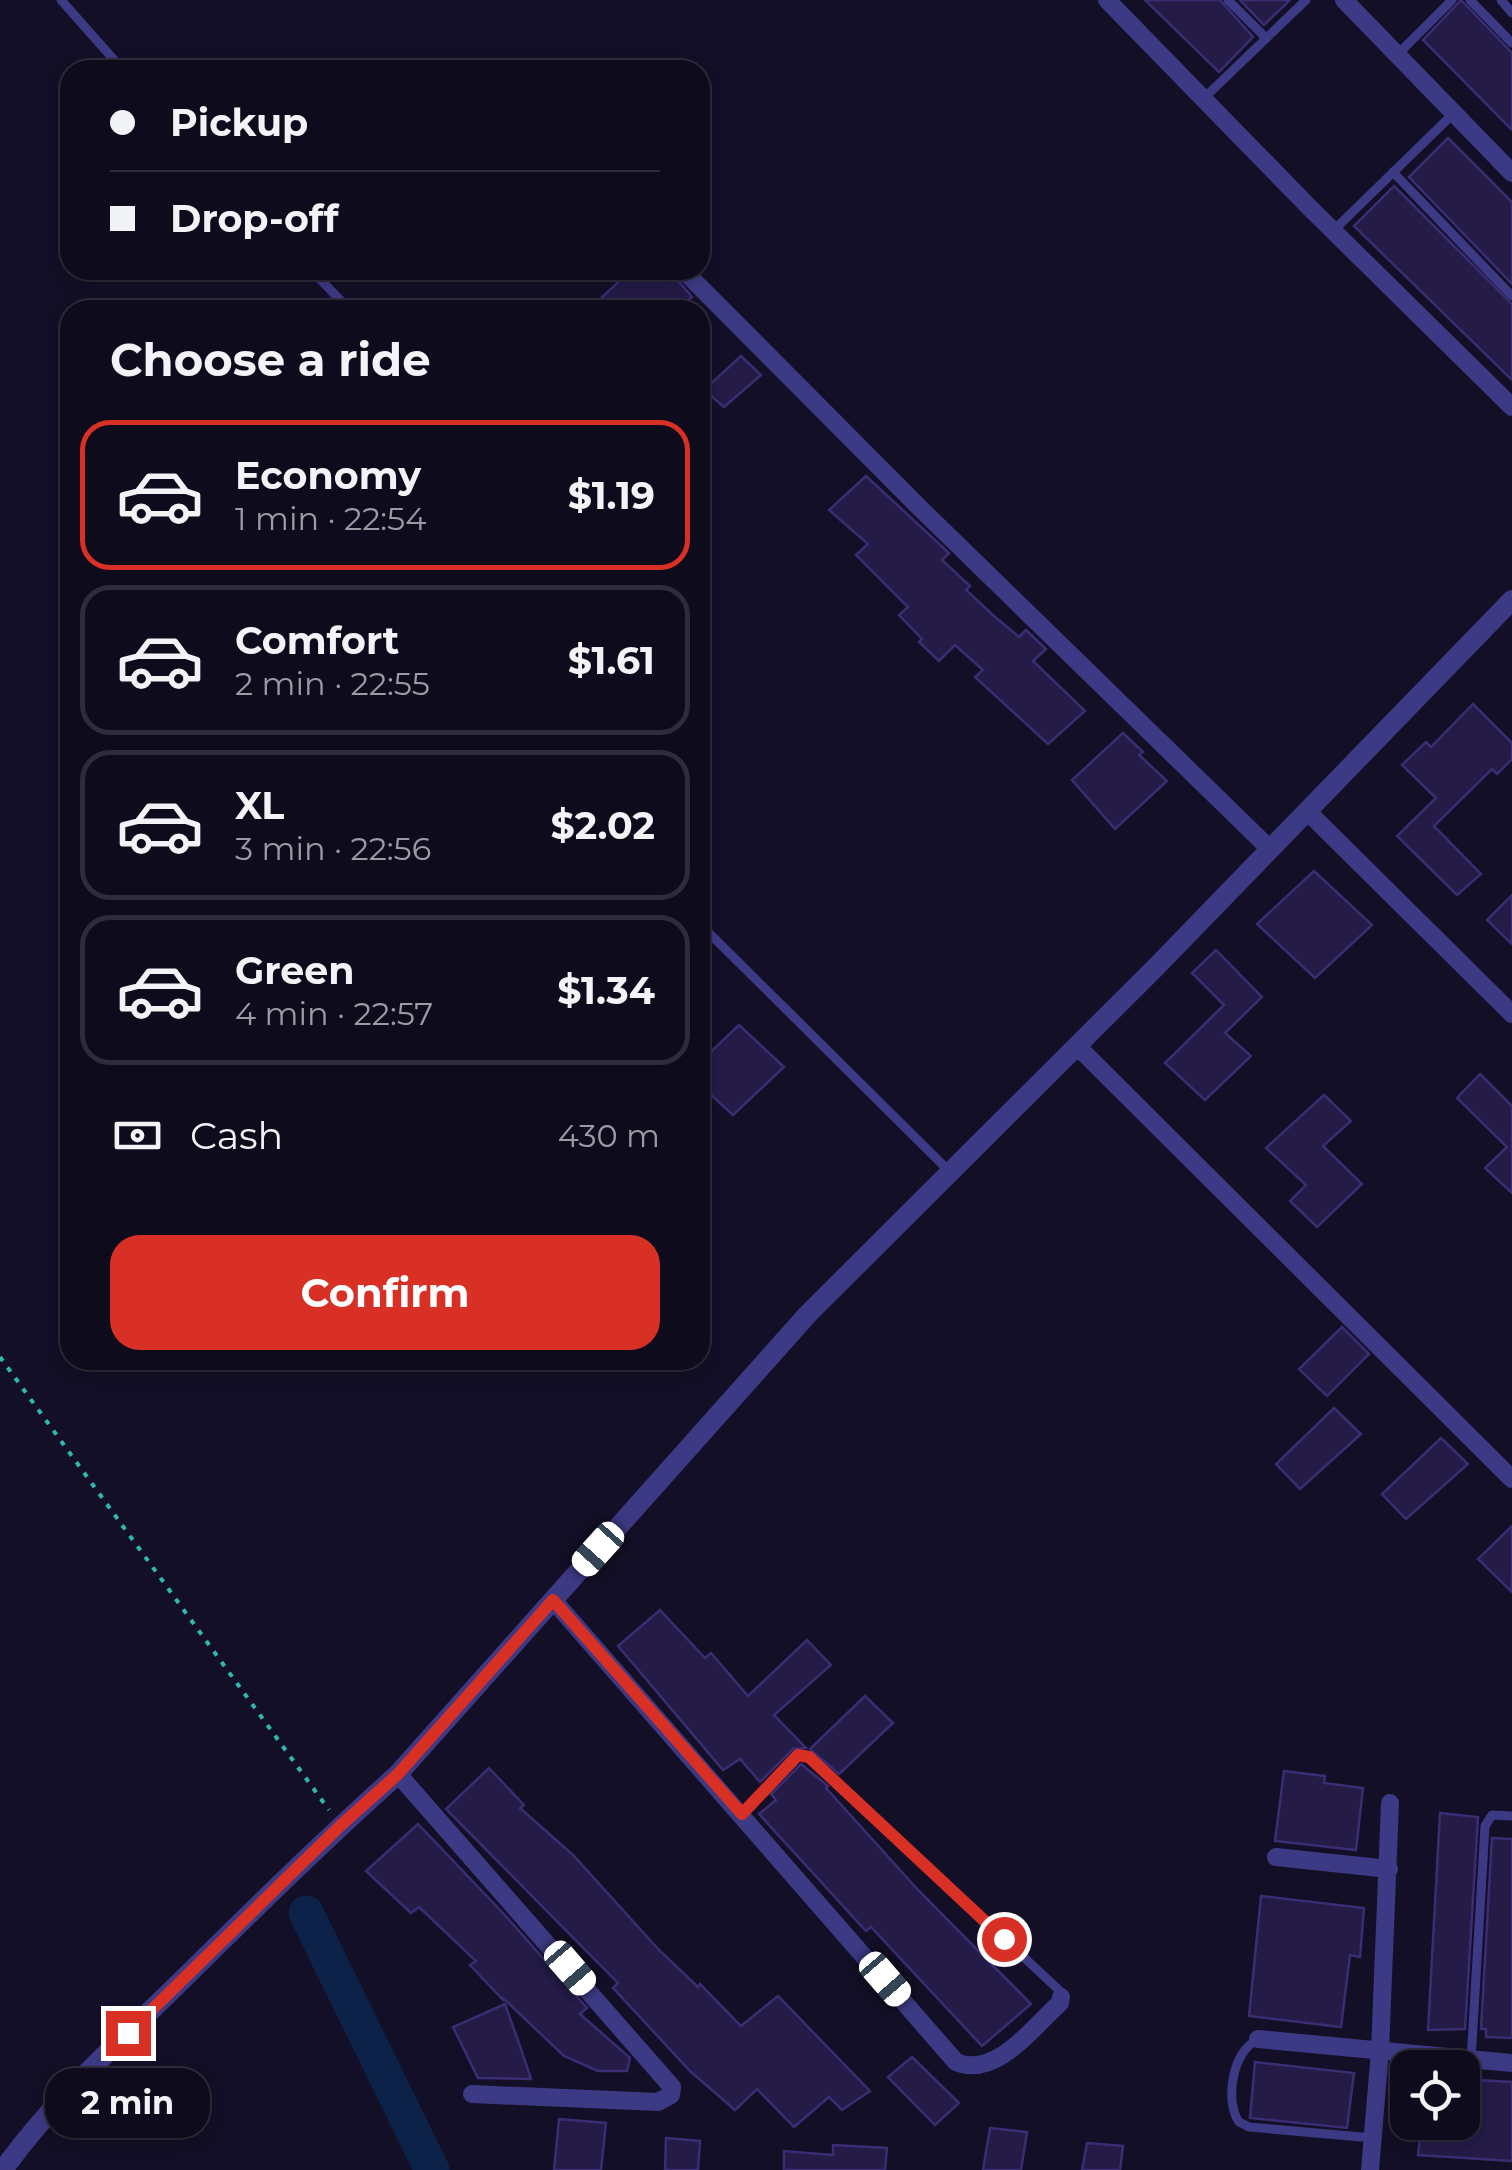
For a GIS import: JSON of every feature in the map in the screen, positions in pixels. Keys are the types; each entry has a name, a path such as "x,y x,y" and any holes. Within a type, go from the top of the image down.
{"street":[{"path":"1107,0 1512,407"},
{"path":"1344,0 1512,173"},
{"path":"694,280 924,512 1270,849"},
{"path":"3,2170 28,2135 74,2085 398,1774 808,1314 1077,1046 1512,600"},
{"path":"1307,812 1512,1014"},
{"path":"1077,1046 1512,1480"},
{"path":"553,1600 956,2062 994,2062 1060,2003 1061,1997"},
{"path":"398,1774 672,2087 671,2095 658,2102 472,2094"},
{"path":"1370,2170 1380,2052 1390,1803"},
{"path":"1276,1857 1388,1869"},
{"path":"1258,2040 1390,2053"},
{"path":"1480,2061 1512,2063"}],"lane":[{"path":"61,0 114,60"},
{"path":"1228,0 1266,38"},
{"path":"1204,99 1306,0"},
{"path":"1397,55 1452,0"},
{"path":"1470,0 1512,43"},
{"path":"1501,0 1512,11"},
{"path":"1333,230 1454,113"},
{"path":"1393,172 1512,296"},
{"path":"321,280 340,300"},
{"path":"710,934 950,1172"},
{"path":"742,1814 798,1755 809,1757 1060,1991 1061,1997"},
{"path":"1472,2050 1485,1826 1492,1815 1512,1816"},
{"path":"1258,2040 1251,2041 1239,2056 1232,2104 1239,2122 1375,2138"}],"path":[{"path":"0,1357 340,1826"}],"building":[{"path":"1145,0 1220,0 1253,37 1219,72"},
{"path":"1240,0 1290,0 1264,25"},
{"path":"1461,0 1512,53 1512,130 1423,40"},
{"path":"1448,138 1512,202 1512,284 1409,177"},
{"path":"1394,186 1512,304 1512,380 1354,226"},
{"path":"620,280 678,280 692,297 689,300 599,300"},
{"path":"741,356 761,375 724,407 710,395 710,384"},
{"path":"866,476 949,553 942,560 970,586 966,590 1019,637 1026,630 1046,649 1033,661 1085,711 1048,744 975,677 983,670 955,645 939,661 919,642 922,639 899,615 908,607 856,555 868,544 829,510"},
{"path":"1473,704 1512,743 1512,759 1497,774 1492,769 1434,826 1481,874 1457,895 1397,836 1436,798 1402,765 1426,742 1431,747"},
{"path":"1123,733 1143,752 1139,755 1167,781 1115,829 1072,780"},
{"path":"1314,871 1372,925 1315,978 1257,924"},
{"path":"1512,895 1512,944 1487,920"},
{"path":"1216,950 1262,997 1225,1033 1251,1056 1205,1100 1165,1063 1224,1005 1192,973"},
{"path":"739,1025 784,1067 733,1115 710,1094 710,1053"},
{"path":"1480,1074 1512,1106 1512,1193 1485,1168 1507,1147 1457,1098"},
{"path":"1324,1095 1351,1121 1323,1146 1362,1184 1317,1227 1290,1201 1306,1185 1266,1148"},
{"path":"1342,1327 1369,1354 1327,1396 1299,1369"},
{"path":"1334,1408 1361,1434 1300,1489 1276,1464"},
{"path":"1441,1438 1468,1464 1406,1519 1382,1494"},
{"path":"1512,1526 1512,1592 1478,1559"},
{"path":"660,1610 705,1658 711,1653 748,1696 807,1640 831,1665 774,1715 806,1748 793,1749 760,1782 740,1759 723,1770 618,1646"},
{"path":"865,1696 893,1723 839,1774 810,1749"},
{"path":"801,1764 828,1786 919,1891 1031,2004 982,2046 871,1927 866,1931 759,1814 776,1800 771,1794"},
{"path":"489,1768 524,1805 520,1808 573,1855 659,1950 741,2026 778,1996 870,2091 842,2110 829,2097 794,2127 757,2089 735,2110 690,2071 613,1988 618,1983 446,1809"},
{"path":"1284,1771 1325,1776 1324,1783 1363,1788 1356,1850 1275,1841"},
{"path":"1440,1813 1478,1817 1465,2029 1428,2030"},
{"path":"418,1824 587,2008 580,2014 630,2058 627,2071 598,2071 564,2056 502,1997 504,2001 470,1965 476,1961 419,1907 411,1913 366,1871"},
{"path":"1492,1838 1512,1839 1512,2038 1486,2037 1486,2029 1481,2029"},
{"path":"1261,1896 1364,1908 1360,1957 1350,1955 1341,2027 1249,2016"},
{"path":"505,2004 531,2079 478,2078 453,2027"},
{"path":"912,2057 959,2103 935,2125 888,2077"},
{"path":"1255,2062 1354,2073 1347,2128 1250,2118"},
{"path":"1480,2080 1512,2082 1512,2161 1418,2155 1420,2140 1480,2140"},
{"path":"559,2119 606,2123 601,2170 554,2170"},
{"path":"990,2128 1027,2132 1021,2170 983,2170"},
{"path":"666,2138 700,2141 698,2170 665,2170"},
{"path":"1087,2143 1123,2146 1120,2170 1082,2170"},
{"path":"833,2145 887,2148 885,2170 784,2170 784,2151 833,2155"}],"waterway":[{"path":"306,1913 432,2170"}],"route":[{"path":"128,2033 398,1774 553,1600 742,1814 798,1755 809,1757 1004,1939"}]}
